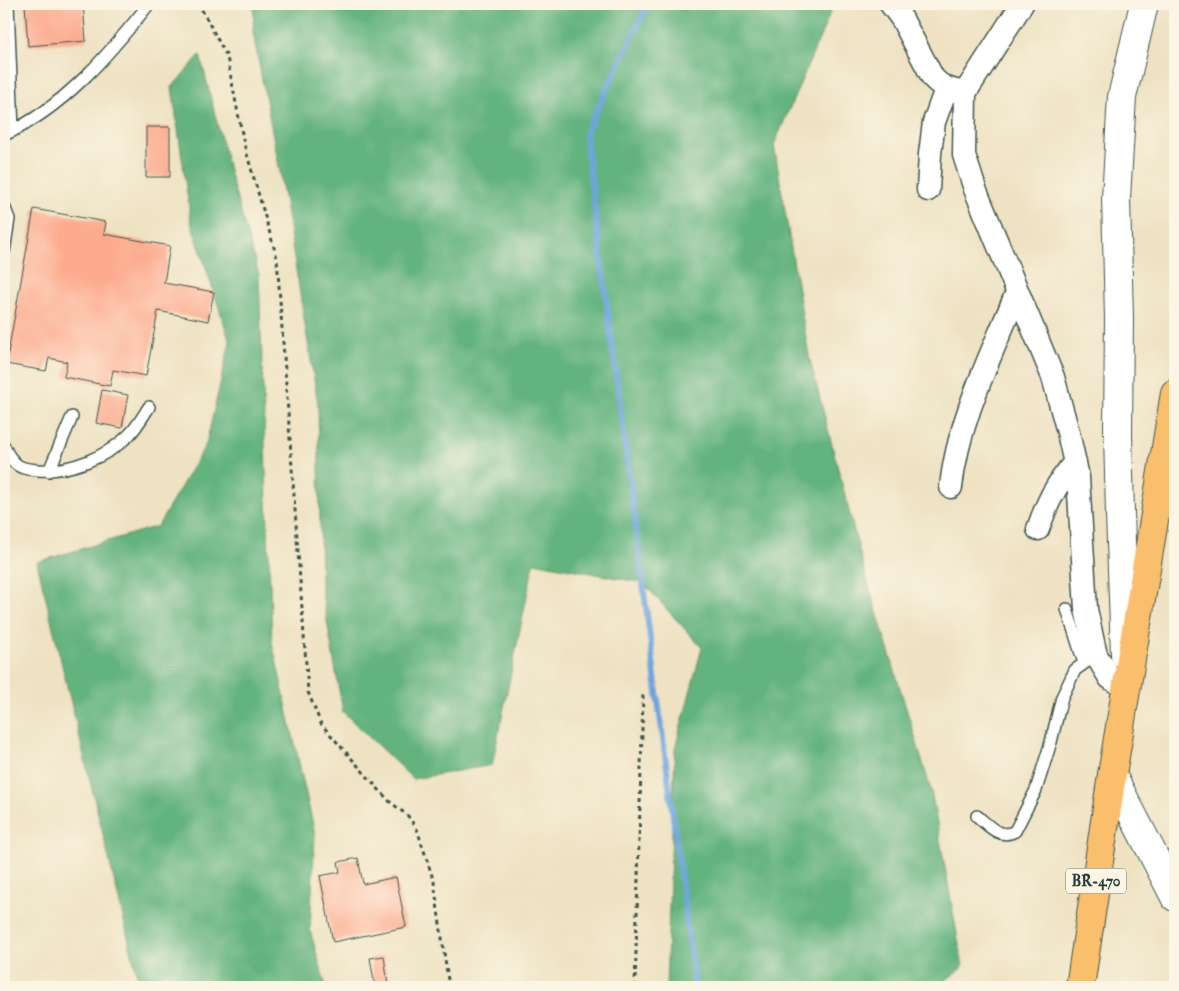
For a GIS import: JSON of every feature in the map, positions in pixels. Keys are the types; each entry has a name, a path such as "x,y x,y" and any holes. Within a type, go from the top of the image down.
{"highway":[{"name":"BR-470","path":"1080,987 1112,775 1175,393"}],"street":[{"path":"890,4 902,19 933,78 939,84 955,91"},
{"path":"928,190 934,122 955,91 1022,4"},
{"path":"1127,689 1119,494 1119,318 1116,198 1122,97 1144,4"},
{"path":"955,91 964,155 975,188 1053,377 1075,462 1090,659 1110,678 1127,689"},
{"path":"950,487 953,461 964,426 1017,292"},
{"path":"1038,529 1046,504 1075,462"},
{"path":"1112,775 1175,897"}],"lane":[{"path":"8,4 8,133"},
{"path":"8,133 60,100 80,83 150,4"},
{"path":"4,206 9,219 4,252"},
{"path":"4,446 14,462 25,469 49,471 64,469 114,447 130,434 149,407"},
{"path":"49,471 72,417"},
{"path":"977,816 1000,834 1005,835 1015,831 1036,790 1062,698 1075,670 1090,659 1067,609"}],"path":[{"path":"196,4 203,12 227,57 244,144 277,258 308,692 321,724 388,800 408,816 417,829 434,882 449,987"},
{"path":"635,987 642,695"}],"green space":[{"path":"254,4 834,4 774,145 809,356 865,573 931,790 963,967 937,987 666,987 675,748 702,648 643,583 534,562 492,765 413,779 343,712 321,587 318,404 280,172 253,33"},
{"path":"200,55 232,182 259,275 272,642 315,834 310,930 326,987 140,987 37,562 158,526 206,444 230,342 191,222 172,87"}],"building":[{"path":"25,4 83,4 86,41 28,46"},
{"path":"146,127 170,127 170,177 146,177"},
{"path":"34,209 106,222 104,234 170,246 164,283 214,292 208,321 158,311 146,376 113,370 110,386 64,377 67,362 49,358 46,371 6,364"},
{"path":"102,390 128,395 122,428 96,423"},
{"path":"358,858 363,884 396,877 406,927 333,942 320,876 340,872 338,862"},
{"path":"384,956 388,985 375,987 370,958"}],"waterway":[{"path":"648,4 585,134 695,987"}]}
